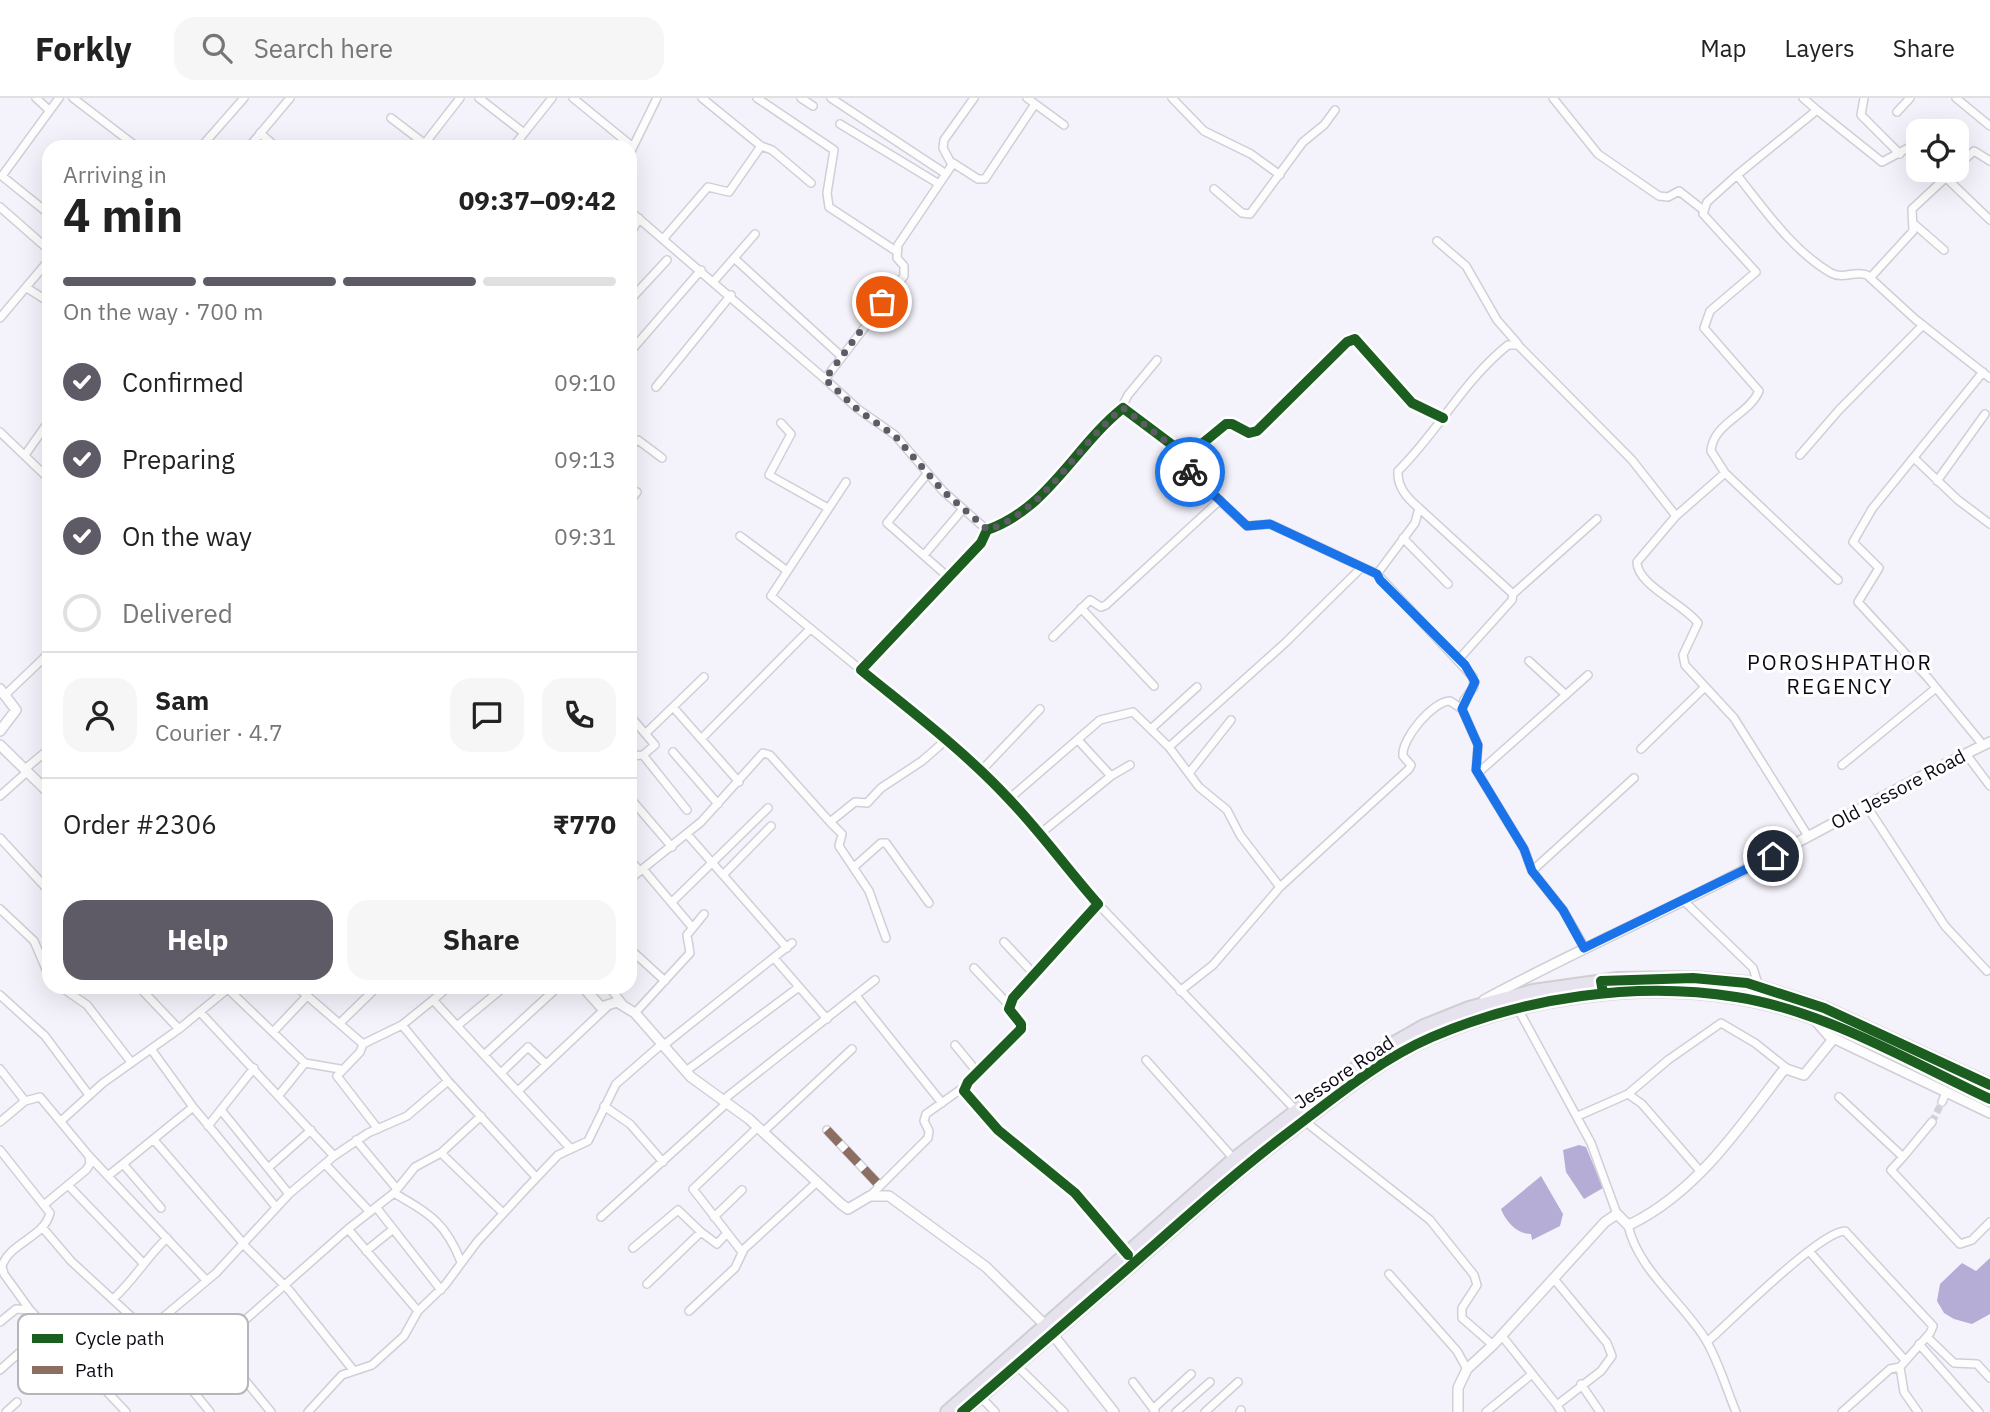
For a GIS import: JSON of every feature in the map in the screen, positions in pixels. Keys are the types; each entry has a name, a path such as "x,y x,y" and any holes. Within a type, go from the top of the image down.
{"highway":[{"path":"1602,987 1693,978 1747,983 1848,1018 1990,1085"},
{"name":"Jessore Road","path":"961,1412 1234,1160 1300,1115 1340,1093 1397,1055 1432,1037 1518,1009 1602,987"},
{"name":"Jessore Road","path":"947,1412 1229,1178 1339,1079 1424,1026 1511,991 1602,987 1728,996 1814,1019 1990,1100"}],"street":[{"path":"36,98 49,110"},
{"path":"42,209 1,177 59,98"},
{"path":"73,98 128,140"},
{"path":"207,140 244,98"},
{"path":"254,140 290,98"},
{"path":"429,140 460,98"},
{"path":"479,98 524,133"},
{"path":"518,140 552,98"},
{"path":"573,98 621,140"},
{"path":"637,140 657,98"},
{"path":"702,98 811,183"},
{"path":"757,98 834,150 827,193 829,207 896,251"},
{"path":"801,98 813,106"},
{"path":"831,98 946,174"},
{"path":"974,98 944,140 943,148 953,163 978,179 985,179 1035,104"},
{"path":"1027,98 1064,125"},
{"path":"1172,98 1205,131 1251,154 1280,175"},
{"path":"1553,98 1598,154 1659,196 1668,197 1679,191 1702,209 1707,222 1756,270 1755,274 1710,310 1704,323 1706,332 1759,388 1754,400 1712,440 1711,451 1725,473 1838,580"},
{"path":"1803,98 1882,162 1906,150"},
{"path":"1864,98 1861,115 1899,154"},
{"path":"1896,112 1910,98"},
{"path":"1956,98 1990,126"},
{"path":"1214,189 1242,213 1250,214 1303,142 1324,125 1335,110"},
{"path":"1702,209 1737,175 1817,110"},
{"path":"391,118 418,140"},
{"path":"840,124 939,184"},
{"path":"260,133 268,140"},
{"path":"664,238 708,187 729,192 761,146"},
{"path":"1969,156 1974,151 1990,161"},
{"path":"825,379 904,276 904,266 897,258 896,251 953,163"},
{"path":"1737,175 1777,224 1832,273 1847,277 1863,273 1987,375 1872,509 1853,538 1853,542 1879,568 1858,602 1987,744"},
{"path":"1870,278 1913,231 1912,209 1941,182"},
{"path":"1949,182 1990,220"},
{"path":"0,207 42,244"},
{"path":"637,222 639,218 664,238 858,410 895,436 927,474 988,530"},
{"path":"1914,224 1944,250"},
{"path":"714,281 755,234"},
{"path":"1437,242 1466,266 1497,320 1518,345 1632,460 1676,516"},
{"path":"734,258 841,356"},
{"path":"637,292 667,260"},
{"path":"0,318 42,269"},
{"path":"637,344 701,270"},
{"path":"27,288 42,298"},
{"path":"656,387 731,296"},
{"path":"1800,455 1847,401 1923,325"},
{"path":"1443,418 1412,403 1359,342 1351,339 1256,431 1249,433 1232,424 1226,424 1179,463 1247,526 1270,524 1377,574 1459,659 1475,682 1462,709"},
{"path":"1513,594 1408,498 1397,481 1398,471 1419,450 1461,391 1499,352 1508,345 1518,345"},
{"path":"861,670 947,576 981,544 988,530 1018,516 1035,502 1121,409 1128,395 1157,360"},
{"path":"1121,409 1129,411 1185,456"},
{"path":"1937,481 1984,414"},
{"path":"781,423 791,434 769,475 828,508"},
{"path":"0,432 42,472"},
{"path":"25,456 42,432"},
{"path":"0,448 8,439"},
{"path":"637,441 662,458"},
{"path":"1914,458 1937,481 1990,524"},
{"path":"1725,473 1676,516 1637,562 1637,568 1646,581 1698,623 1683,661 1734,718 1808,836"},
{"path":"927,474 887,523 947,576"},
{"path":"846,482 773,589 771,598 946,740 981,772 1041,833 1098,904 1300,1115 1341,1152 1430,1220 1474,1275 1477,1285 1462,1308 1462,1318 1493,1345"},
{"path":"1053,637 1092,600 1101,607 1106,605 1220,500"},
{"path":"1377,574 1415,523 1419,508"},
{"path":"924,555 963,509"},
{"path":"1459,659 1511,600 1513,594 1597,519"},
{"path":"740,536 786,570"},
{"path":"1403,538 1448,584"},
{"path":"1169,747 1285,643 1362,567"},
{"path":"1082,608 1154,686"},
{"path":"701,739 810,629"},
{"path":"0,731 16,710 3,692 42,659"},
{"path":"1529,661 1566,695"},
{"path":"1478,773 1588,675"},
{"path":"646,733 704,677"},
{"path":"1152,729 1197,687"},
{"path":"1641,749 1705,687"},
{"path":"1842,765 1936,688"},
{"path":"1180,991 1213,965 1280,887 1409,769 1411,765 1404,756 1405,742 1439,704 1450,701 1462,709 1478,745 1475,757 1478,773 1524,849 1532,871 1563,910 1584,948"},
{"path":"673,707 738,782"},
{"path":"981,772 1040,709"},
{"path":"1009,799 1100,720 1129,712 1139,715 1169,747 1209,798 1227,810 1240,835 1280,887"},
{"path":"1190,772 1231,720"},
{"path":"637,723 655,745 637,755 687,810"},
{"path":"830,822 855,802 867,803 881,788 946,740"},
{"path":"1078,740 1111,776"},
{"name":"Old Jessore Road","path":"1511,991 1584,948 1684,901 1987,744"},
{"path":"0,746 42,786"},
{"path":"673,752 718,804"},
{"path":"637,873 687,834 763,753 770,755 842,834 839,846 869,891 886,937"},
{"path":"1966,754 1990,786"},
{"path":"0,796 42,756"},
{"path":"1041,833 1111,776 1130,765"},
{"path":"1532,871 1634,778"},
{"path":"1866,805 1945,926 1987,971"},
{"path":"637,806 672,847"},
{"path":"672,902 768,808"},
{"path":"724,874 771,826"},
{"path":"308,1412 342,1375 372,1365 404,1336 418,1311 440,1290 461,1262 536,1177 558,1155 588,1141 616,1084 789,946 687,834"},
{"path":"0,838 42,883"},
{"path":"854,867 881,843 886,843 929,903"},
{"path":"637,866 692,927"},
{"path":"1684,901 1753,968 1759,988"},
{"path":"1009,1005 1098,904"},
{"path":"0,909 34,941 42,960"},
{"path":"635,1013 690,953 687,935 704,914"},
{"path":"1004,942 1035,975"},
{"path":"637,955 665,981"},
{"path":"774,958 827,1019"},
{"path":"615,994 664,1044 686,1071 761,1130 848,1209 870,1196 928,1138 929,1131 924,1117 964,1087 1021,1029 1009,1005 974,968"},
{"path":"601,1217 725,1102 875,980"},
{"path":"686,1071 799,988"},
{"path":"1511,991 1518,1009 1578,1116 1617,1214 1628,1225 1631,1239 1642,1256 1707,1342 1736,1412"},
{"path":"72,994 88,1005 131,1062"},
{"path":"146,994 178,1029"},
{"path":"61,1121 89,1095 222,994"},
{"path":"235,994 305,1063 340,1069"},
{"path":"341,1023 370,994"},
{"path":"378,1129 339,1080 340,1069 360,1052 363,1044 402,1025 440,994"},
{"path":"457,1026 496,994"},
{"path":"484,1055 550,994"},
{"path":"588,994 595,1003 607,1007"},
{"path":"0,995 45,1036 89,1095"},
{"path":"273,1032 307,996 363,1044"},
{"path":"857,997 942,1103"},
{"path":"433,1000 570,1149"},
{"path":"518,1091 607,1007 617,1002 622,1003"},
{"path":"200,1013 334,1156"},
{"path":"1814,1019 1834,1038 1990,1112"},
{"path":"1578,1116 1628,1094 1668,1060 1721,1023 1755,1043 1789,1070 1804,1075 1834,1038"},
{"path":"402,1025 448,1081 536,1177"},
{"path":"955,1045 978,1073"},
{"path":"501,1073 528,1047 546,1064"},
{"path":"151,1049 208,1126 276,1207"},
{"path":"742,1252 694,1192 694,1187 852,1049"},
{"path":"1146,1060 1234,1160"},
{"path":"279,1095 305,1063"},
{"path":"208,1126 254,1068"},
{"path":"0,1069 25,1101"},
{"path":"1628,1225 1646,1217 1673,1198 1700,1171 1782,1072 1789,1070"},
{"path":"167,1314 243,1244 289,1194 334,1156 356,1140 407,1116 448,1081"},
{"path":"964,1087 965,1094 998,1130 1075,1193 1128,1255"},
{"path":"1942,1102 1946,1093"},
{"path":"1628,1094 1642,1104 1700,1171"},
{"path":"0,1121 25,1101 40,1097 89,1156 206,1280"},
{"path":"1839,1097 1903,1157"},
{"path":"604,1106 630,1124 663,1162"},
{"path":"108,1176 193,1107"},
{"path":"221,1110 289,1194"},
{"path":"248,1317 348,1229 396,1191 415,1167 441,1153 481,1116"},
{"path":"1932,1122 1891,1170 1960,1244 1972,1240 1990,1222"},
{"path":"268,1168 311,1130"},
{"path":"827,1130 880,1186"},
{"path":"154,1140 243,1244 284,1285 354,1371"},
{"path":"356,1140 396,1191 441,1224 453,1240 461,1262"},
{"path":"0,1150 50,1213 42,1227 11,1250 2,1266 2,1272 34,1314"},
{"path":"441,1153 503,1213"},
{"path":"45,1204 86,1170 90,1164 89,1156"},
{"path":"123,1164 161,1208"},
{"path":"325,1164 373,1209 440,1290"},
{"path":"689,1311 735,1268 742,1252 817,1182"},
{"path":"68,1185 142,1262"},
{"path":"714,1217 743,1191"},
{"path":"870,1196 889,1196 903,1204 986,1267 1049,1329 1114,1412"},
{"path":"633,1248 678,1210 717,1244 727,1233"},
{"path":"1458,1412 1458,1388 1467,1369 1502,1336 1605,1222 1617,1214"},
{"path":"42,1227 65,1255 128,1314"},
{"path":"348,1229 418,1311"},
{"path":"366,1251 392,1230"},
{"path":"1707,1342 1809,1251 1837,1231 1850,1234 1929,1320 1933,1329 1902,1363 1890,1369 1842,1412"},
{"path":"647,1284 701,1232"},
{"path":"113,1299 134,1279 142,1262 167,1238"},
{"path":"1809,1251 1902,1363 1904,1392 1918,1412"},
{"path":"1389,1274 1457,1351 1467,1369"},
{"path":"1502,1336 1559,1409 1581,1384 1608,1363 1611,1350 1554,1279"},
{"path":"0,1322 16,1309 30,1310"},
{"path":"1927,1337 1954,1363 1977,1364 1990,1378"},
{"path":"1919,1344 1979,1412"},
{"path":"0,1370 18,1354"},
{"path":"1016,1364 1064,1412"},
{"path":"1133,1382 1154,1411 1191,1374"},
{"path":"1486,1412 1532,1374"},
{"path":"1176,1412 1210,1382"},
{"path":"1205,1412 1238,1382"},
{"path":"248,1384 271,1412"},
{"path":"1581,1384 1600,1412"},
{"path":"109,1394 126,1412"},
{"path":"196,1394 210,1412"},
{"path":"980,1396 995,1412"},
{"path":"6,1412 18,1402"}],"shaded area":[{"path":"1579,1145 1586,1147 1603,1188 1584,1199 1566,1172 1563,1150"},
{"path":"1541,1176 1563,1214 1560,1226 1532,1240 1531,1234 1521,1232 1513,1226 1501,1209"},
{"path":"1990,1258 1990,1314 1972,1324 1944,1313 1937,1301 1940,1284 1962,1263 1976,1271"}],"tunnel":[{"path":"1932,1122 1942,1102"}],"marked path":[{"path":"827,1130 880,1186"}],"cycle path":[{"path":"1128,1255 1075,1193 998,1130 964,1091 968,1082 1021,1029 1021,1024 1009,1009 1013,998 1098,904 1031,823 973,763 861,670 981,543 987,530 1008,520 1044,492 1090,440 1123,408 1187,456 1226,424 1232,424 1249,433 1257,431 1347,342 1355,339 1412,403 1443,418"},
{"path":"1603,993 1601,981 1693,978 1747,983 1824,1008 1990,1085"},
{"path":"962,1412 1269,1147 1377,1067 1413,1046 1468,1023 1543,1003 1620,992 1698,992 1736,997 1769,1004 1835,1025 1990,1099"}],"way so far":[{"path":"882,302 825,379 858,410 895,436 943,491 988,530 1018,516 1035,502 1123,408 1183,454 1185,456 1179,463 1190,472"}],"district":[{"name":"POROSHPATHOR REGENCY","path":"1840,674"}],"route":[{"path":"1190,472 1247,526 1270,524 1377,574 1465,665 1475,682 1464,699 1462,709 1478,745 1476,770 1492,798 1498,802 1524,849 1532,871 1563,910 1584,948 1667,910 1773,856"}]}
